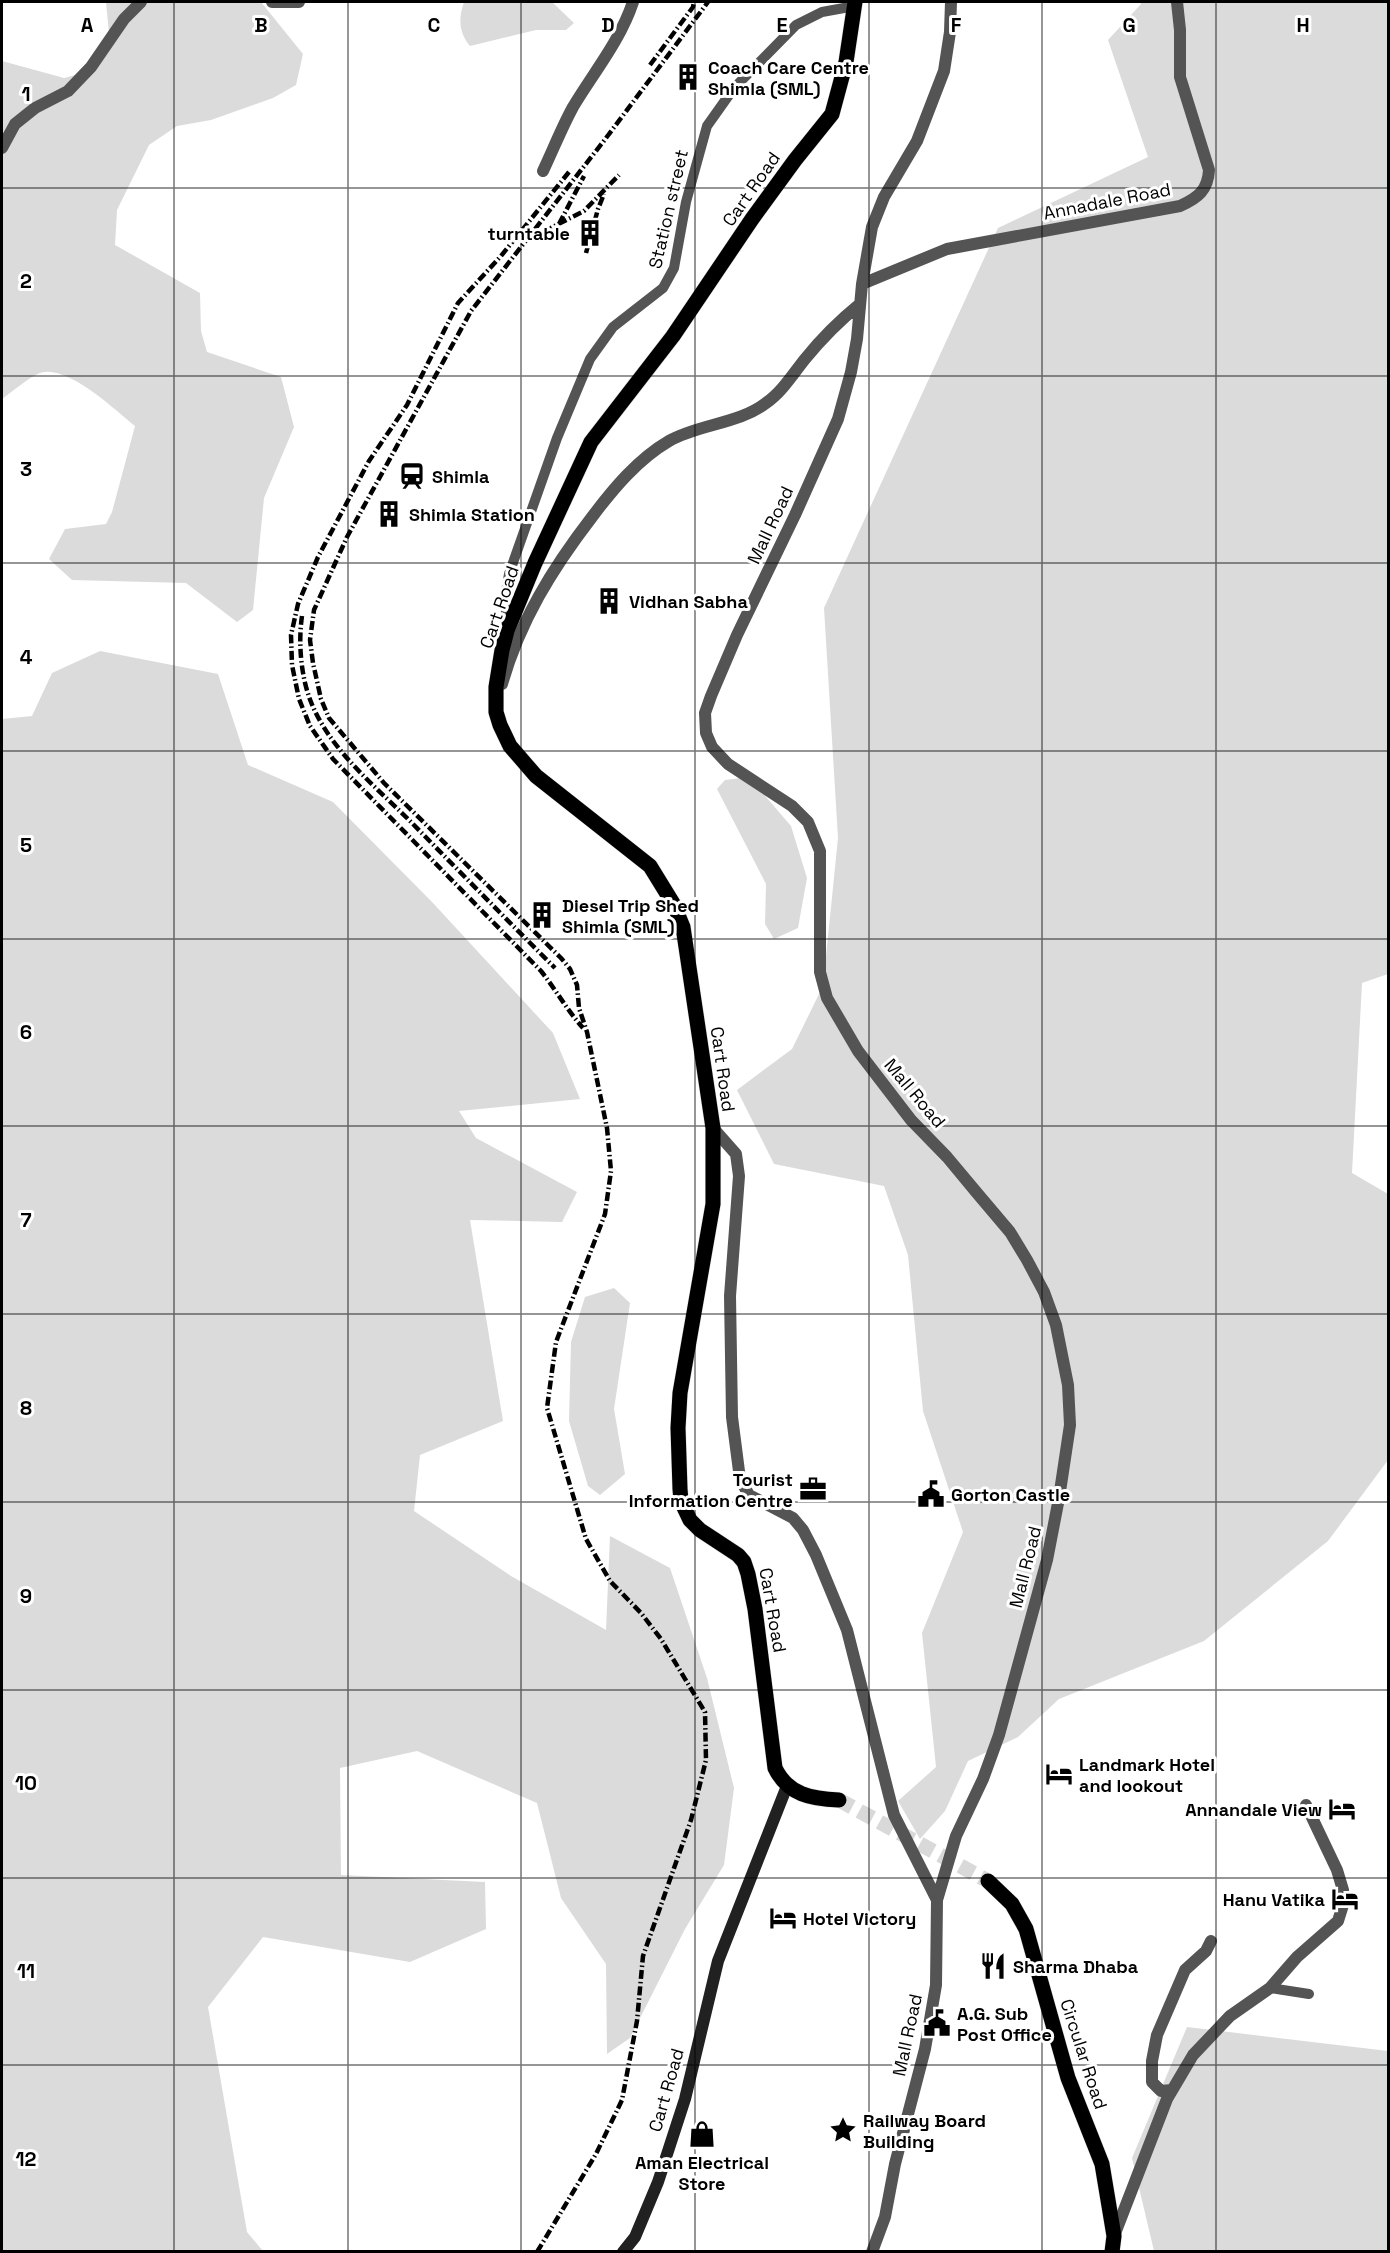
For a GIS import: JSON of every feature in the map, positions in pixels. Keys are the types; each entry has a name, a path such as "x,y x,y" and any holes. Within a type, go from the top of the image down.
{"main road":[{"name":"Cart Road","path":"623,2252 636,2237 658,2182 691,2077 718,1961 787,1786 775,1768 756,1609 744,1562 738,1555 700,1530 690,1520 681,1501 678,1428 680,1393 713,1214 712,1128 682,927 674,905 655,872 640,856 536,776 518,757 504,734 496,712 496,687 507,631 535,563 591,442 673,336 752,219 832,114 846,62 855,4"},
{"path":"787,1786 809,1797 839,1800"},
{"name":"Circular Road","path":"988,1881 1012,1904 1026,1929 1068,2078 1102,2164 1114,2236 1112,2252"}],"street":[{"path":"2,148 15,124 35,108 68,91 92,68 124,19 141,2"},
{"path":"272,2 298,2"},
{"path":"543,171 572,109 610,53 628,18 633,2"},
{"name":"Mall Road","path":"872,2252 885,2217 895,2164 925,2049 936,1985 937,1900 956,1836 983,1779 999,1735 1047,1560 1070,1425 1068,1385 1056,1325 1044,1292 1016,1241 946,1157 911,1120 858,1051 827,999 820,972 820,851 808,822 792,806 728,764 711,747 705,733 705,713 838,418 851,372 857,339 866,254 877,215 917,141 944,72 951,2"},
{"name":"Annadale Road","path":"862,284 947,249 1180,206 1201,194 1208,182 1209,170 1180,77 1180,30 1177,2"},
{"path":"496,712 509,661 533,605 562,558 616,487 654,450 670,441 689,431 744,415 769,402 837,322 860,304"},
{"path":"712,1128 736,1154 740,1176 730,1296 732,1417 740,1479 749,1494 793,1518 803,1530 816,1555 847,1630 894,1815 937,1900"},
{"path":"1114,2236 1172,2090 1193,2055 1230,2016 1270,1988 1297,1957 1338,1922 1343,1905 1343,1890 1338,1870 1306,1804"},
{"path":"1172,2090 1161,2091 1152,2082 1152,2061 1157,2035 1185,1970 1206,1951 1211,1941"}],"lane":[{"name":"Station street","path":"507,631 505,597 509,574 560,428 590,359 607,335 622,319 654,297 669,279 679,249 686,202 707,126 734,88 796,25 822,12 855,4"},
{"path":"1270,1988 1309,1994"}],"shaded area":[{"path":"106,2 261,2 303,54 296,85 273,98 211,120 177,126 149,145 117,210 115,245 200,293 201,331 207,352 281,377 294,427 264,498 253,610 237,622 186,583 72,580 49,559 65,529 106,524 112,512 135,426 90,390 63,375 51,372 36,375 2,399 2,61 64,78 91,71 110,44"},
{"path":"464,2 552,2 574,23 566,30 536,30 470,46 461,26"},
{"path":"1140,2 1388,2 1388,974 1362,983 1352,1173 1388,1194 1388,1460 1328,1541 1204,1641 1059,1699 1018,1737 968,1761 945,1811 920,1839 898,1801 936,1767 922,1633 963,1532 923,1411 908,1255 884,1186 774,1164 737,1090 792,1049 823,986 838,838 824,608 998,228 1148,157 1108,40 1141,4"},
{"path":"100,651 218,674 248,765 333,802 433,903 553,1033 580,1099 459,1111 476,1138 577,1192 562,1222 470,1220 503,1421 420,1455 414,1511 511,1576 606,1630 610,1536 670,1568 707,1678 734,1788 724,1865 685,1929 630,2038 607,2054 606,1964 561,1898 537,1803 417,1751 340,1768 341,1875 485,1882 486,1929 410,1962 263,1937 208,2007 247,2232 263,2251 2,2251 2,719 32,716 52,673"},
{"path":"749,777 791,826 807,878 798,928 774,939 765,924 766,884 717,789 725,780"},
{"path":"614,1288 630,1303 614,1409 625,1474 600,1495 588,1486 569,1421 571,1342 585,1297"},
{"path":"1187,2027 1388,2051 1388,2251 1154,2251 1132,2158"}],"tunnel":[{"path":"839,1800 988,1881"}],"railway":[{"path":"650,65 693,7 694,2"},
{"path":"537,2252 596,2154 622,2100 637,2021 643,1956 691,1820 706,1760 705,1712 661,1639 641,1613 610,1581 586,1539 547,1408 556,1342 605,1214 611,1171 607,1128 587,1032 579,1008 577,985 570,969 561,958 384,783 329,718 321,699 310,640 314,610 347,537 471,311 603,142 708,2"},
{"path":"569,172 501,256 458,303 407,405 369,461 318,557 298,604 291,635 292,665 299,699 310,726 333,759 541,971 583,1028"},
{"path":"529,239 584,211 619,175"},
{"path":"559,224 584,176"},
{"path":"586,253 604,194"},
{"path":"302,616 300,648 305,682 319,719 341,752 555,968"}],"place":[{"name":"Coach Care Centre Shimla (SML)","path":"688,77"},
{"name":"turntable","path":"590,233"},
{"name":"Shimla","path":"412,476"},
{"name":"Shimla Station","path":"389,514"},
{"name":"Vidhan Sabha","path":"609,601"},
{"name":"Diesel Trip Shed Shimla (SML)","path":"542,915"},
{"name":"Tourist Information Centre","path":"813,1489"},
{"name":"Gorton Castle","path":"931,1494"},
{"name":"Landmark Hotel and lookout","path":"1059,1774"},
{"name":"Annandale View","path":"1342,1809"},
{"name":"Hanu Vatika","path":"1345,1899"},
{"name":"Hotel Victory","path":"783,1918"},
{"name":"Sharma Dhaba","path":"993,1966"},
{"name":"A.G. Sub Post Office","path":"937,2023"},
{"name":"Railway Board Building","path":"843,2130"},
{"name":"Aman Electrical Store","path":"702,2134"}]}
